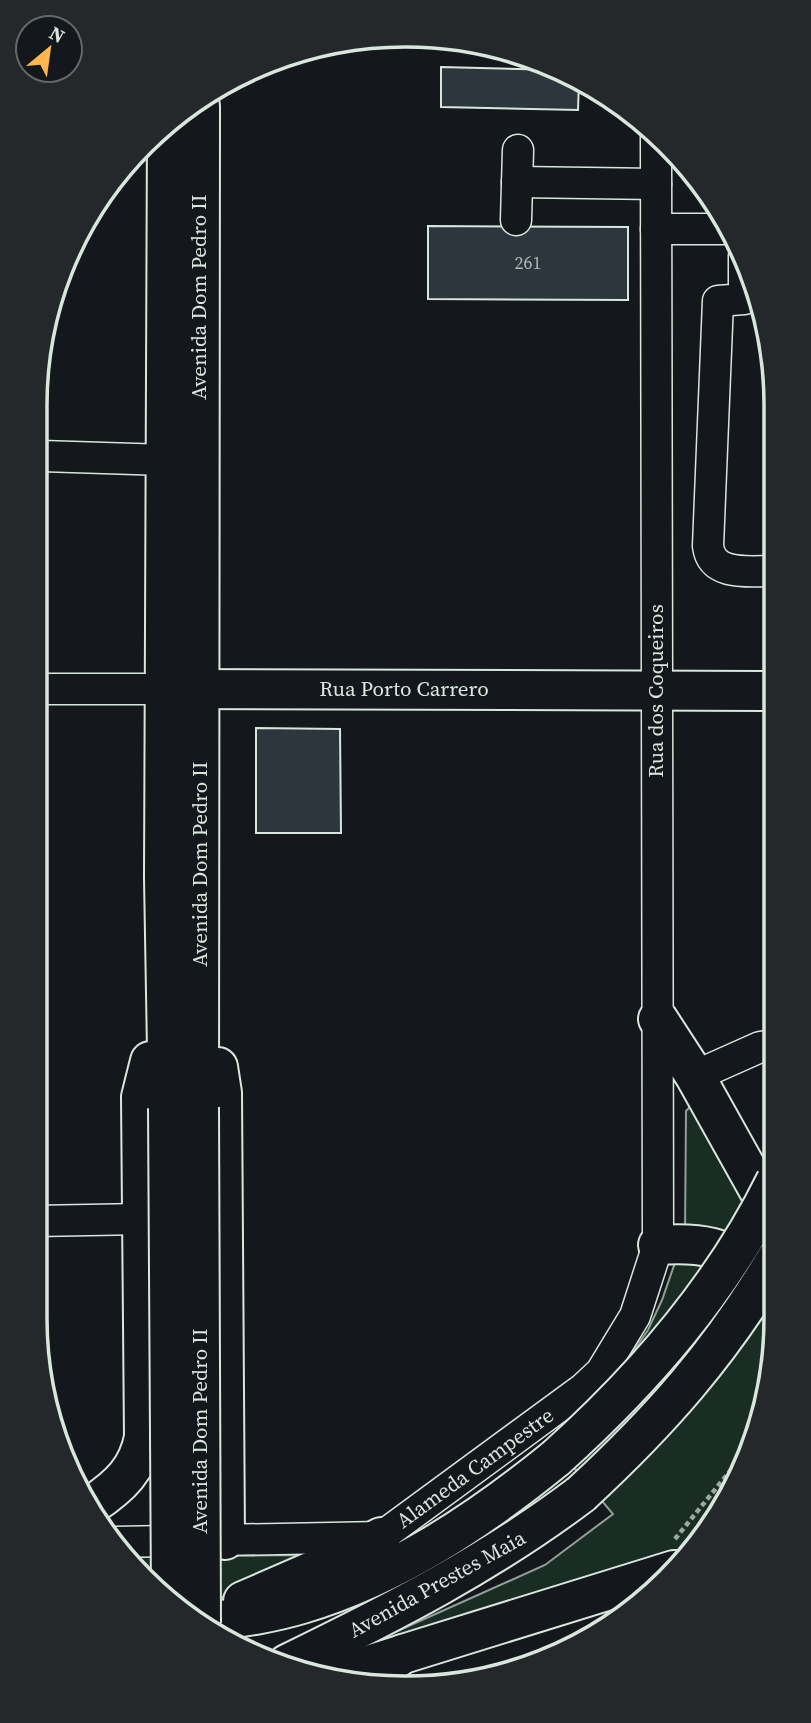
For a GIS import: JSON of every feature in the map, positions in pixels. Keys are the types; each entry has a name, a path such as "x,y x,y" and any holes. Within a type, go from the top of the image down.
{"main road":[{"name":"Avenida Dom Pedro II","path":"171,1589 183,1108 182,688 200,112"},
{"name":"Avenida Dom Pedro II","path":"167,138 166,460 182,688"},
{"name":"Rua Porto Carrero","path":"182,688 764,691"},
{"path":"98,1501 116,1489 139,1460 144,1437 142,1088 183,1016 222,1081 225,1540"},
{"path":"658,1019 695,1076 764,1200"},
{"name":"Avenida Dom Pedro II","path":"183,1108 201,1611"},
{"name":"Avenida Prestes Maia","path":"214,1620 261,1615 303,1604 401,1564 506,1499 556,1458 640,1377 680,1329 754,1223 764,1203"},
{"path":"658,1245 708,1245 727,1251 753,1268 764,1279"},
{"name":"Avenida Prestes Maia","path":"297,1659 428,1593 535,1529 581,1494 673,1405 716,1352 764,1278"},
{"path":"139,1460 170,1478 189,1481 224,1471"},
{"path":"210,1618 349,1555 381,1537"},
{"path":"349,1671 653,1577"},
{"path":"373,1674 403,1654"}],"street":[{"name":"Rua dos Coqueiros","path":"656,149 658,1245"},
{"path":"516,220 518,150"},
{"path":"517,182 656,184"},
{"path":"656,229 718,229"},
{"path":"744,288 744,299 718,302 708,546 710,558 715,565 730,570 764,571"},
{"path":"47,457 166,460"},
{"name":"Rua Porto Carrero","path":"47,689 182,688"},
{"path":"695,1076 764,1046"},
{"path":"47,1221 142,1219"},
{"name":"Alameda Campestre","path":"126,1542 381,1537 573,1396 601,1372 635,1316 658,1245"}],"path":[{"path":"670,1559 681,1529 704,1506 727,1476"}],"green space":[{"path":"691,1106 696,1109 764,1225 764,1318 757,1387 745,1433 716,1497 676,1553 364,1646 545,1565 613,1514 550,1439 608,1387 648,1330 662,1300 685,1234 686,1111"},
{"path":"139,1557 299,1557 227,1596 188,1603"}],"building":[{"path":"441,67 529,69 579,92 578,110 441,107"},
{"path":"428,226 628,227 628,300 428,299"},
{"path":"256,728 340,729 341,833 256,833"}]}
